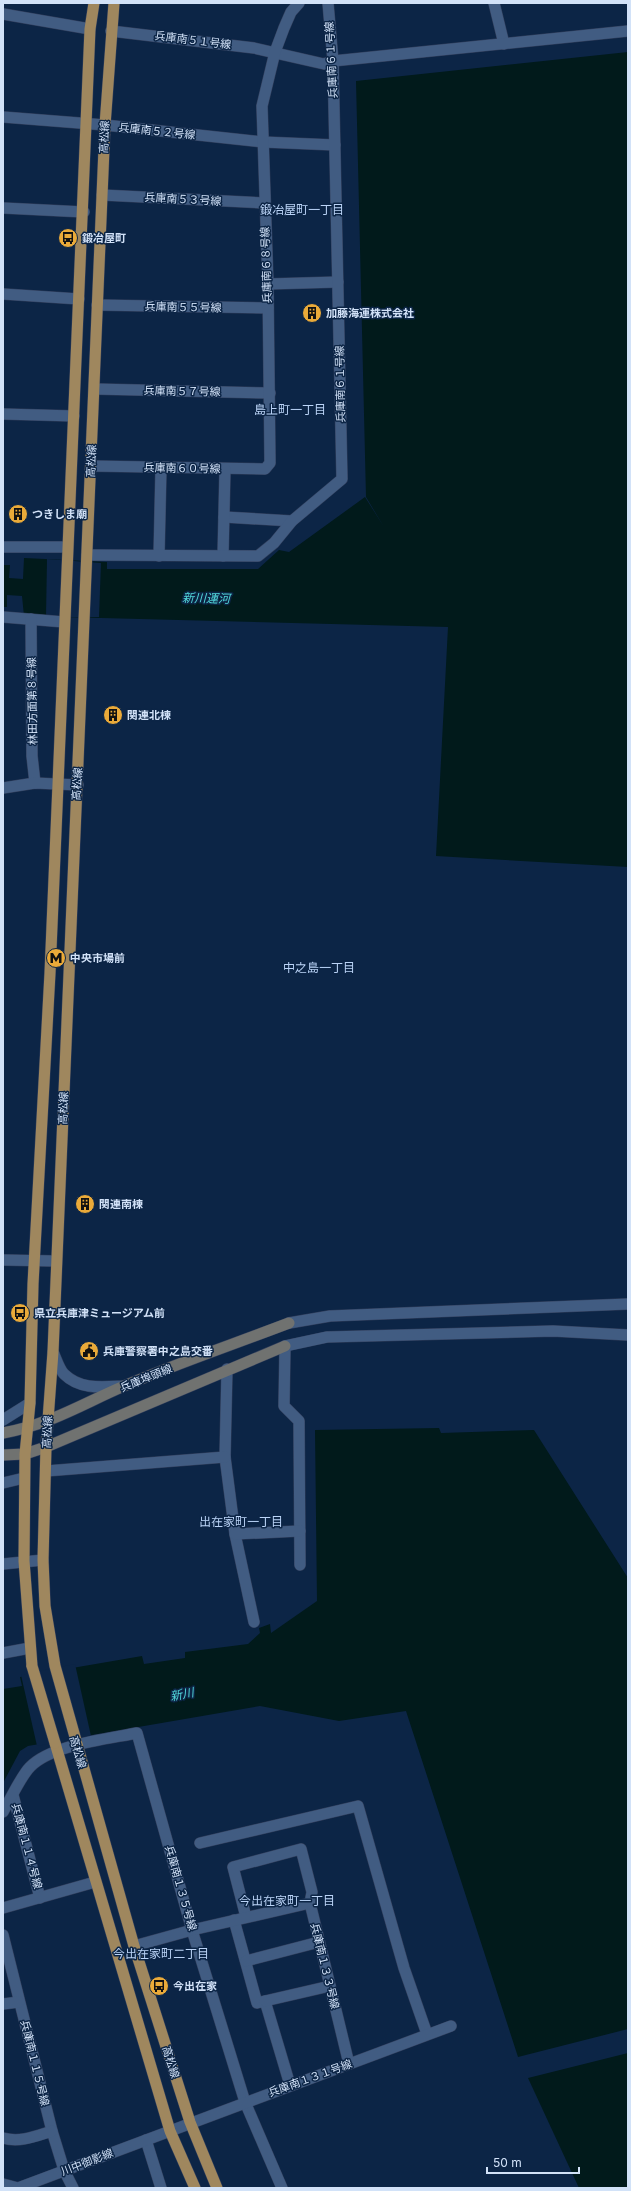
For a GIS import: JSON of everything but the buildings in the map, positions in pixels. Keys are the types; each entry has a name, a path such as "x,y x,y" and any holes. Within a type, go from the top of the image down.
{"main road":[{"name":"高松線","path":"94,3 90,29 84,212 67,547 50,973 35,1260 30,1402 25,1454 24,1561 32,1666 170,2131 195,2188"},
{"name":"高松線","path":"114,3 105,125 53,1352 47,1422 43,1560 45,1606 55,1666 75,1742 134,1946 190,2122 217,2188"},
{"name":"兵庫埠頭線","path":"3,1433 27,1429 47,1422 124,1386 289,1323"},
{"path":"3,1455 25,1454 46,1447 227,1369 285,1346"}],"street":[{"name":"兵庫南６８号線","path":"270,463 268,284 264,203 262,106 275,52 289,18 299,3"},
{"name":"兵庫南６１号線","path":"86,558 258,556 274,543 292,522 342,479 333,61 328,3"},
{"path":"494,3 504,44"},
{"path":"3,14 90,29"},
{"name":"兵庫南５１号線","path":"111,31 254,48 324,64 333,61 628,31"},
{"name":"兵庫南５２号線","path":"3,117 105,125 263,142 335,145"},
{"name":"兵庫南５３号線","path":"102,195 264,203"},
{"path":"3,208 84,212"},
{"path":"268,284 338,282"},
{"path":"3,294 80,299"},
{"name":"兵庫南５５号線","path":"97,305 268,308"},
{"name":"兵庫南５７号線","path":"95,389 270,393"},
{"path":"3,414 74,416"},
{"name":"兵庫南６０号線","path":"91,466 265,469 270,463"},
{"path":"159,556 161,468"},
{"path":"223,556 225,469"},
{"path":"224,517 292,522"},
{"path":"3,547 67,547"},
{"path":"3,617 64,619"},
{"name":"林田方面第８号線","path":"31,619 32,756 35,783"},
{"path":"3,788 35,783 78,785"},
{"path":"3,1260 56,1261"},
{"path":"289,1323 330,1316 628,1304"},
{"path":"300,1565 299,1421 284,1406 285,1346 334,1337 553,1331 628,1335"},
{"path":"53,1352 63,1373 76,1383 96,1387 124,1386"},
{"path":"227,1369 226,1457 235,1534 254,1622"},
{"path":"3,1420 30,1402"},
{"path":"46,1471 226,1457"},
{"path":"3,1483 24,1478"},
{"path":"235,1534 300,1531"},
{"path":"3,1564 43,1560"},
{"path":"3,1653 30,1648"},
{"name":"兵庫南１３５号線","path":"75,1742 137,1733 192,1930 245,2102 282,2188"},
{"path":"3,1812 30,1767 56,1747 75,1742"},
{"name":"兵庫南１１４号線","path":"13,1795 40,1898"},
{"path":"200,1843 358,1806 404,1968 427,2034"},
{"name":"兵庫南１３３号線","path":"246,1918 233,1867 301,1848 312,1892 310,1903 349,2064"},
{"path":"3,1908 95,1882"},
{"path":"134,1946 192,1930 310,1903"},
{"path":"234,1920 257,2003 330,1986"},
{"name":"兵庫南１１５号線","path":"3,1935 52,2131 64,2170 73,2188"},
{"path":"246,1961 319,1942"},
{"path":"265,2001 290,2085"},
{"path":"3,2004 19,2002"},
{"name":"兵庫南１３１号線","path":"170,2131 190,2122 451,2026"},
{"path":"3,2138 11,2141 25,2139 52,2131"},
{"name":"川中御影線","path":"3,2184 18,2188 170,2131"},
{"path":"146,2140 161,2188"}],"water":[{"name":"新川運河","path":"628,52 628,867 436,856 448,627 24,616 22,596 7,595 7,607 3,607 3,565 10,565 9,578 23,579 24,558 107,562 107,569 258,569 279,550 289,552 365,497 384,527 366,497 356,81"},
{"name":"新川","path":"439,1428 441,1433 534,1430 628,1578 628,2029 518,2057 406,1711 339,1721 260,1706 28,1746 20,1751 3,1783 3,1689 22,1686 20,1677 142,1656 144,1664 185,1658 185,1652 248,1644 260,1633 259,1628 270,1624 271,1633 317,1601 315,1430"},
{"path":"628,2053 628,2188 579,2188 528,2078"}],"pier":[{"path":"47,559 101,563 99,617 46,617"},
{"path":"75,1664 91,1736 37,1746 21,1675"}],"place":[{"name":"鍛冶屋町","path":"68,238"},
{"name":"加藤海運株式会社","path":"312,313"},
{"name":"つきしま廟","path":"18,514"},
{"name":"関連北棟","path":"113,715"},
{"name":"中央市場前","path":"56,958"},
{"name":"関連南棟","path":"85,1204"},
{"name":"県立兵庫津ミュージアム前","path":"20,1313"},
{"name":"兵庫警察署中之島交番","path":"89,1351"},
{"name":"今出在家","path":"159,1986"}],"district":[{"name":"鍛冶屋町一丁目","path":"302,209"},
{"name":"島上町一丁目","path":"290,409"},
{"name":"中之島一丁目","path":"319,967"},
{"name":"出在家町一丁目","path":"241,1521"},
{"name":"今出在家町一丁目","path":"287,1900"},
{"name":"今出在家町二丁目","path":"161,1953"}]}
